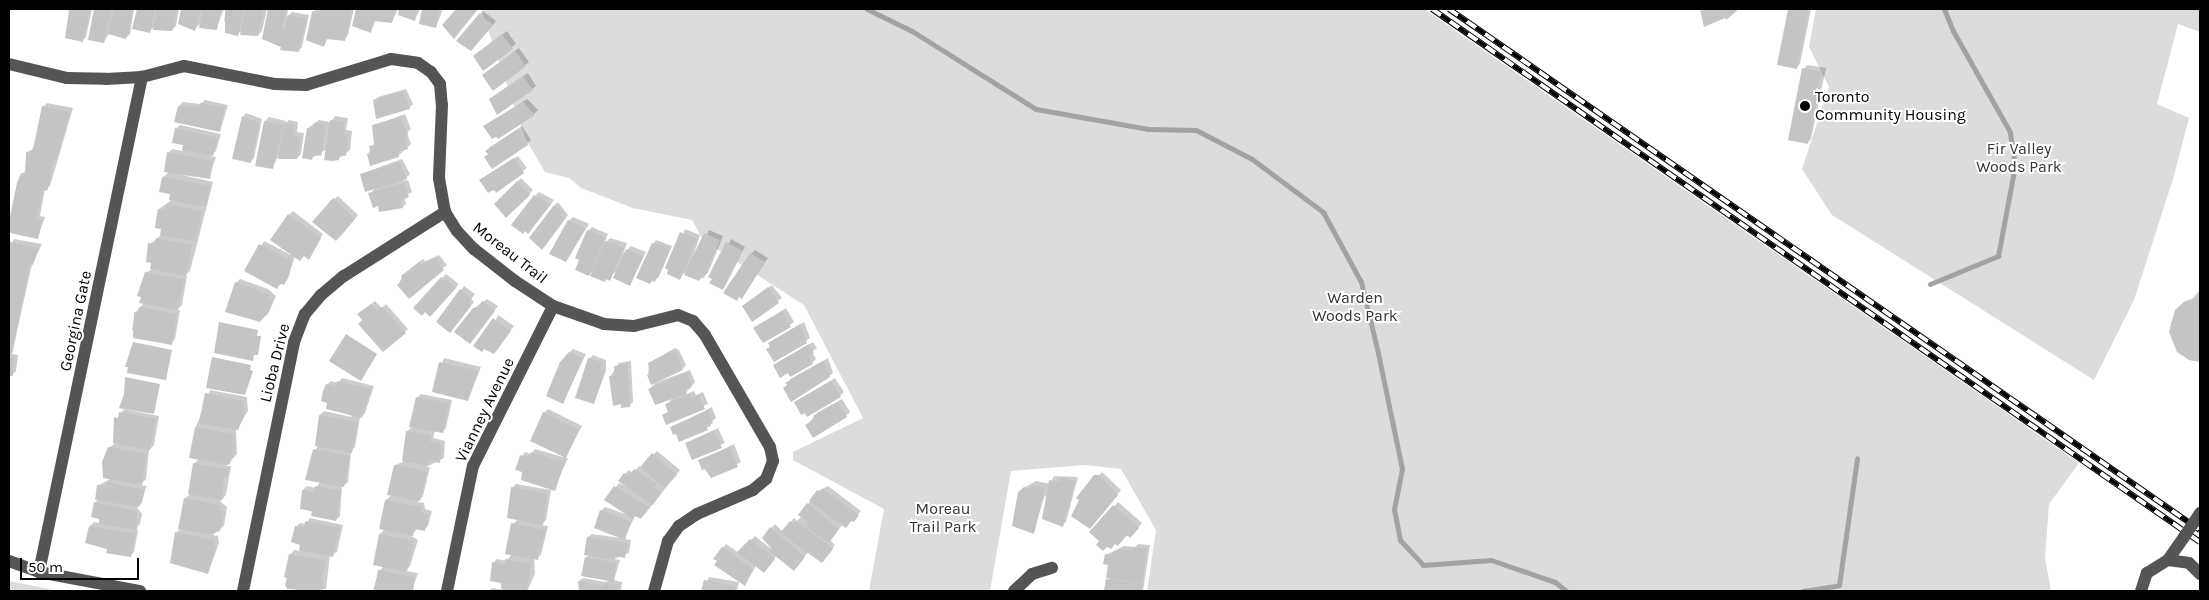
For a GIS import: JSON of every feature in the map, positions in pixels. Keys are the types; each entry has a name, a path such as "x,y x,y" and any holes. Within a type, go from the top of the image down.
{"street":[{"name":"Moreau Trail","path":"9,64 67,78 106,80 142,76 184,66 275,84 306,85 391,59 418,63 431,72 440,84 439,178 445,212 474,249 553,306 604,324 634,326 678,315 693,321 705,335 770,447 773,461 766,479 753,490 697,514 679,526 665,548 654,591"},
{"name":"Georgina Gate","path":"39,572 142,76"},
{"name":"Lioba Drive","path":"243,591 294,342 305,314 321,294 344,276 445,212"},
{"name":"Vianney Avenue","path":"447,591 473,466 553,306"},
{"path":"2141,591 2147,573 2168,560 2200,513"},
{"path":"2168,560 2189,563 2200,574"},
{"path":"9,561 39,572 140,591"},
{"path":"1014,591 1032,574 1052,568"}],"green space":[{"name":"Warden Woods Park","path":"481,9 1424,9 2079,463 2049,504 2045,558 2051,591 1147,591 1156,530 1121,469 1085,465 1011,471 990,591 869,591 884,509 793,460 793,452 863,418 804,305 703,240 692,220 633,208 581,188 569,178 545,172 525,138"},
{"name":"Fir Valley Woods Park","path":"1816,9 2200,9 2200,32 2178,24 2157,104 2189,118 2173,179 2134,300 2094,380 1832,215 1802,169 1829,87 1809,47"},
{"path":"9,581 59,591 9,591"}],"building":[{"path":"64,9 90,9 83,42 65,38 69,11"},
{"path":"94,9 112,9 104,43 88,40"},
{"path":"114,9 133,9 126,39 108,34"},
{"path":"137,9 155,9 150,33 132,29"},
{"path":"157,9 177,9 172,31 153,30"},
{"path":"181,9 201,9 195,31 178,24"},
{"path":"203,9 221,9 217,30 199,28"},
{"path":"225,9 244,9 238,36 225,33"},
{"path":"245,9 264,9 258,36 240,35"},
{"path":"268,9 286,9 282,30 284,30 288,15 306,19 299,52 280,50 281,47 262,39"},
{"path":"321,9 352,9 345,41 326,39 324,47 306,40 312,11 320,13"},
{"path":"356,9 395,9 392,23 374,21 371,33 352,26"},
{"path":"399,9 418,9 415,21 398,15"},
{"path":"422,9 440,9 436,28 419,24"},
{"path":"456,9 478,9 454,39 442,25"},
{"path":"1700,9 1739,9 1726,20 1725,18 1704,27"},
{"path":"1788,9 1809,9 1797,69 1777,65"},
{"path":"479,14 493,25 471,51 456,41"},
{"path":"502,34 513,49 483,71 473,56"},
{"path":"515,51 526,66 493,91 482,75"},
{"name":"Toronto Community Housing","path":"1802,68 1822,72 1808,144 1788,140"},
{"path":"523,76 533,90 497,115 489,99"},
{"path":"403,92 410,109 376,119 373,100"},
{"path":"523,102 535,115 498,139 496,137 492,139 483,126"},
{"path":"200,103 225,108 220,132 174,122 178,106 200,107"},
{"path":"42,106 70,112 57,160 53,159 47,191 43,190 36,220 42,221 38,239 10,233 10,216 17,183 21,173 25,174 26,152 31,153 34,145"},
{"path":"242,116 259,123 251,163 232,159"},
{"path":"400,117 408,134 404,136 408,149 398,152 399,157 370,166 367,154 371,153 369,146 374,145 372,125"},
{"path":"330,120 345,122 343,134 349,135 346,156 339,155 339,160 333,161 324,160"},
{"path":"264,121 283,125 273,169 255,166"},
{"path":"284,123 295,125 293,135 301,137 297,159 278,159"},
{"path":"314,123 326,125 321,156 313,155 312,160 302,158 307,128 313,128"},
{"path":"175,128 218,138 213,156 182,150 183,145 172,143"},
{"path":"518,129 528,145 492,169 484,157 488,154 485,151"},
{"path":"167,152 213,161 210,179 164,172"},
{"path":"514,158 524,173 496,193 494,189 488,193 479,180"},
{"path":"399,162 407,179 365,192 360,174"},
{"path":"162,177 210,186 206,207 169,200 170,194 159,192"},
{"path":"517,181 530,195 506,218 494,204"},
{"path":"404,183 409,197 401,200 403,208 379,212 378,206 373,208 368,193"},
{"path":"534,195 551,204 528,234 525,231 523,234 511,225"},
{"path":"333,198 355,219 336,241 312,222"},
{"path":"166,204 202,211 196,241 160,235 161,229 155,228 156,219 158,209 165,210"},
{"path":"554,205 562,211 560,215 565,219 542,250 529,238"},
{"path":"288,214 321,238 309,260 304,256 300,261 270,240"},
{"path":"568,220 586,228 566,262 549,254"},
{"path":"587,230 605,237 589,276 575,270 579,260 575,258"},
{"path":"680,232 697,239 680,280 667,274 668,270 665,268"},
{"path":"704,233 720,240 704,278 701,277 699,281 684,275"},
{"path":"156,238 192,245 186,276 150,269 151,263 146,262 148,243 155,244"},
{"path":"605,241 624,247 610,281 606,279 605,282 590,276"},
{"path":"9,242 39,248 33,265 30,264 12,353 9,352"},
{"path":"726,242 743,251 723,290 709,283 712,279 708,277"},
{"path":"652,243 669,247 669,251 655,282 652,280 650,284 636,278"},
{"path":"259,244 292,261 289,276 284,285 280,283 277,289 244,271"},
{"path":"626,249 643,256 630,286 613,278"},
{"path":"750,253 765,262 742,299 739,297 737,301 723,293"},
{"path":"435,258 444,270 409,299 397,285 403,279 401,276 419,262 422,264"},
{"path":"145,272 184,279 178,310 139,303 141,297 137,296"},
{"path":"441,277 456,288 430,317 425,312 422,316 413,308"},
{"path":"235,282 270,295 268,299 273,301 269,311 260,322 225,312"},
{"path":"768,287 779,303 752,322 742,306"},
{"path":"460,289 472,298 468,303 471,306 450,333 436,322"},
{"path":"2200,297 2200,362 2189,360 2177,352 2169,332 2175,310 2185,301"},
{"path":"482,301 495,311 470,344 454,332 473,308 478,308"},
{"path":"371,304 377,311 382,307 406,333 383,352 358,324 362,320 357,314"},
{"path":"139,307 177,314 172,345 133,338 134,312 138,313"},
{"path":"782,311 791,327 763,343 753,328"},
{"path":"493,318 511,331 494,354 484,349 482,352 473,346"},
{"path":"219,322 258,330 257,336 261,336 258,355 254,355 253,361 214,353"},
{"path":"800,324 807,343 774,362 766,349 770,347 768,343"},
{"path":"346,334 377,354 361,381 329,361"},
{"path":"133,342 172,350 166,380 127,373 128,367 125,367"},
{"path":"809,344 814,353 808,356 813,364 790,377 788,373 780,378 773,365"},
{"path":"671,351 676,353 683,370 651,385 647,375 650,374 648,363"},
{"path":"569,352 583,358 563,404 546,396 560,362"},
{"path":"9,357 14,358 13,376 9,376"},
{"path":"212,357 251,365 250,370 253,371 245,395 206,388"},
{"path":"588,358 603,363 600,370 605,372 594,404 575,398"},
{"path":"824,361 830,377 791,402 783,388 787,385 785,383"},
{"path":"439,362 478,371 468,401 432,392"},
{"path":"627,364 630,407 621,408 621,404 613,406 609,376 615,376 614,366"},
{"path":"687,372 692,387 685,389 687,394 655,405 648,389"},
{"path":"125,377 160,384 154,414 119,408 124,394"},
{"path":"337,381 371,389 362,418 326,409 327,403 321,401 323,391 326,384 336,387"},
{"path":"831,381 841,397 807,417 805,413 801,415 794,402"},
{"path":"205,393 243,401 244,416 238,430 199,423"},
{"path":"690,394 692,398 699,395 705,409 666,425 662,415 668,412 665,404"},
{"path":"416,397 449,403 443,433 409,427"},
{"path":"838,402 847,417 813,438 805,425 815,419 813,416"},
{"path":"708,410 713,423 706,426 708,430 679,442 676,434 673,435 670,427"},
{"path":"119,412 156,419 150,450 113,443 114,417 118,418"},
{"path":"543,412 579,430 566,458 530,441"},
{"path":"319,415 358,422 352,453 315,446"},
{"path":"195,427 234,434 235,449 229,465 189,458"},
{"path":"406,431 431,436 430,442 442,444 440,463 429,461 428,466 402,461"},
{"path":"714,431 722,448 692,460 685,443"},
{"path":"108,447 147,454 142,485 103,478 102,462"},
{"path":"730,447 738,467 711,478 705,469 702,470 698,460"},
{"path":"313,449 350,456 344,487 305,480"},
{"path":"531,452 565,462 555,491 521,480 522,472 515,470 520,455 529,458"},
{"path":"652,453 677,475 664,488 640,467"},
{"path":"193,463 228,470 227,478 224,477 222,500 188,494"},
{"path":"394,465 427,471 420,501 387,495"},
{"path":"634,469 657,484 654,488 661,493 653,505 618,481 624,473 629,476"},
{"path":"1094,475 1098,475 1118,495 1090,529 1071,516 1079,500 1076,498"},
{"path":"1061,478 1075,481 1063,527 1042,519 1049,480 1060,482"},
{"path":"107,482 145,490 139,507 95,500 97,485 106,486"},
{"path":"1031,485 1045,488 1034,534 1012,526 1018,492 1024,487 1030,489"},
{"path":"315,486 341,491 336,521 311,516 312,511 300,509 302,490 314,492"},
{"path":"614,486 649,507 641,519 635,516 633,519 604,500"},
{"path":"511,487 548,494 543,525 507,518"},
{"path":"823,489 859,515 846,528 809,501 817,490 820,493"},
{"path":"184,498 221,505 220,510 224,511 220,531 209,534 178,529"},
{"path":"385,500 422,507 421,513 429,514 425,531 414,529 413,536 379,529"},
{"path":"94,502 137,511 137,530 99,524 99,519 91,517"},
{"path":"807,503 839,529 829,543 805,526 808,522 798,515"},
{"path":"1113,505 1139,528 1130,538 1127,535 1118,546 1115,544 1111,549 1107,547 1103,551 1096,545 1099,541 1089,532"},
{"path":"600,510 631,522 625,540 594,528"},
{"path":"305,521 340,528 333,557 299,550 300,545 291,542 295,526 304,528"},
{"path":"790,521 793,524 796,521 833,549 822,563 780,533"},
{"path":"511,523 545,530 538,560 505,554"},
{"path":"89,526 135,534 131,557 106,553 107,549 85,543"},
{"path":"770,527 805,557 794,571 769,551 771,548 762,538"},
{"path":"175,532 214,540 213,546 216,546 208,574 170,563"},
{"path":"379,534 414,541 407,572 373,565"},
{"path":"587,537 628,543 625,558 615,556 614,560 584,555"},
{"path":"750,539 775,559 764,573 737,552"},
{"path":"722,547 753,569 745,586 714,565 717,561 713,559"},
{"path":"1133,547 1147,549 1142,583 1106,578 1108,565 1103,564 1105,554 1110,555 1119,549 1133,551"},
{"path":"289,554 326,561 322,574 323,591 287,589 285,585 287,578 284,577"},
{"path":"585,557 616,563 614,582 581,576"},
{"path":"505,559 531,564 527,591 501,589 502,583 490,581 492,562 504,565"},
{"path":"378,570 415,577 413,591 374,591"},
{"path":"1106,579 1142,584 1141,591 1104,591"},
{"path":"704,580 736,586 735,591 701,591"},
{"path":"578,581 603,586 604,583 619,586 618,591 579,591"}],"waterway":[{"path":"867,9 912,31 1036,109 1148,129 1196,130 1252,159 1323,212 1361,282 1378,353 1402,469 1394,509 1400,540 1423,565 1491,560 1555,582 1566,591"},
{"path":"1930,284 1998,256 2015,165 2010,132 1953,31 1944,9"},
{"path":"1803,591 1839,585 1857,458"}],"railway":[{"path":"1432,9 2200,542"},
{"path":"1449,9 2200,530"}],"place":[{"name":"Toronto Community Housing","path":"1805,106"}],"park label":[{"name":"Moreau Trail Park","path":"943,518"}]}
